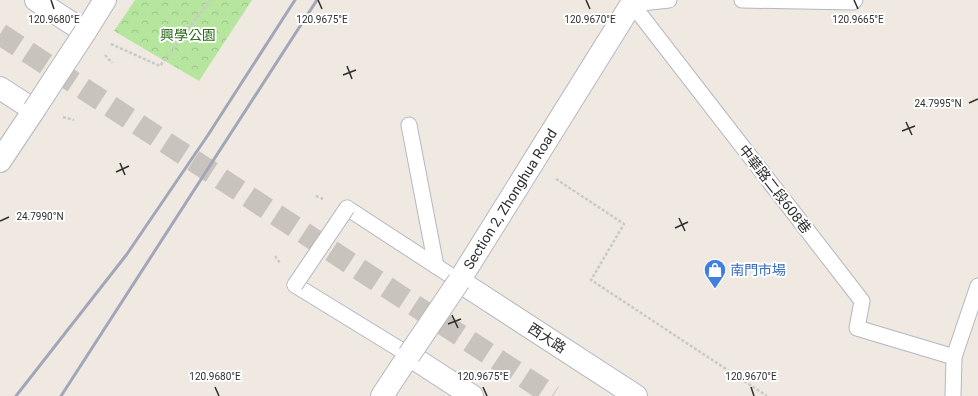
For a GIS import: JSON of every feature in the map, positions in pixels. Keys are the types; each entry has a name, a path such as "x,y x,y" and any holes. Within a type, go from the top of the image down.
{"street":[{"path":"36,0 85,32"},
{"path":"0,161 105,0"},
{"name":"Section 2, Zhonghua Road","path":"382,396 459,281 634,0"},
{"path":"0,88 34,110"},
{"name":"西大路","path":"459,281 636,396"},
{"path":"409,355 472,396"}],"lane":[{"name":"中華路二段608巷","path":"669,0 632,4 862,301 857,328 954,357"},
{"path":"742,0 853,2 855,0"},
{"path":"409,125 436,266"},
{"path":"409,355 295,285 347,208 459,281"},
{"path":"953,396 954,357 978,286"}],"path":[{"path":"85,32 160,66 210,0"},
{"path":"532,163 624,224 591,280 767,396"}],"green space":[{"name":"興學公園","path":"135,0 252,0 199,81 114,31"}],"tunnel":[{"path":"0,34 553,396"}],"railway":[{"path":"16,396 127,254 208,135 295,0"},
{"path":"61,396 317,0"}],"place":[{"name":"南門市場","path":"715,290"}]}
